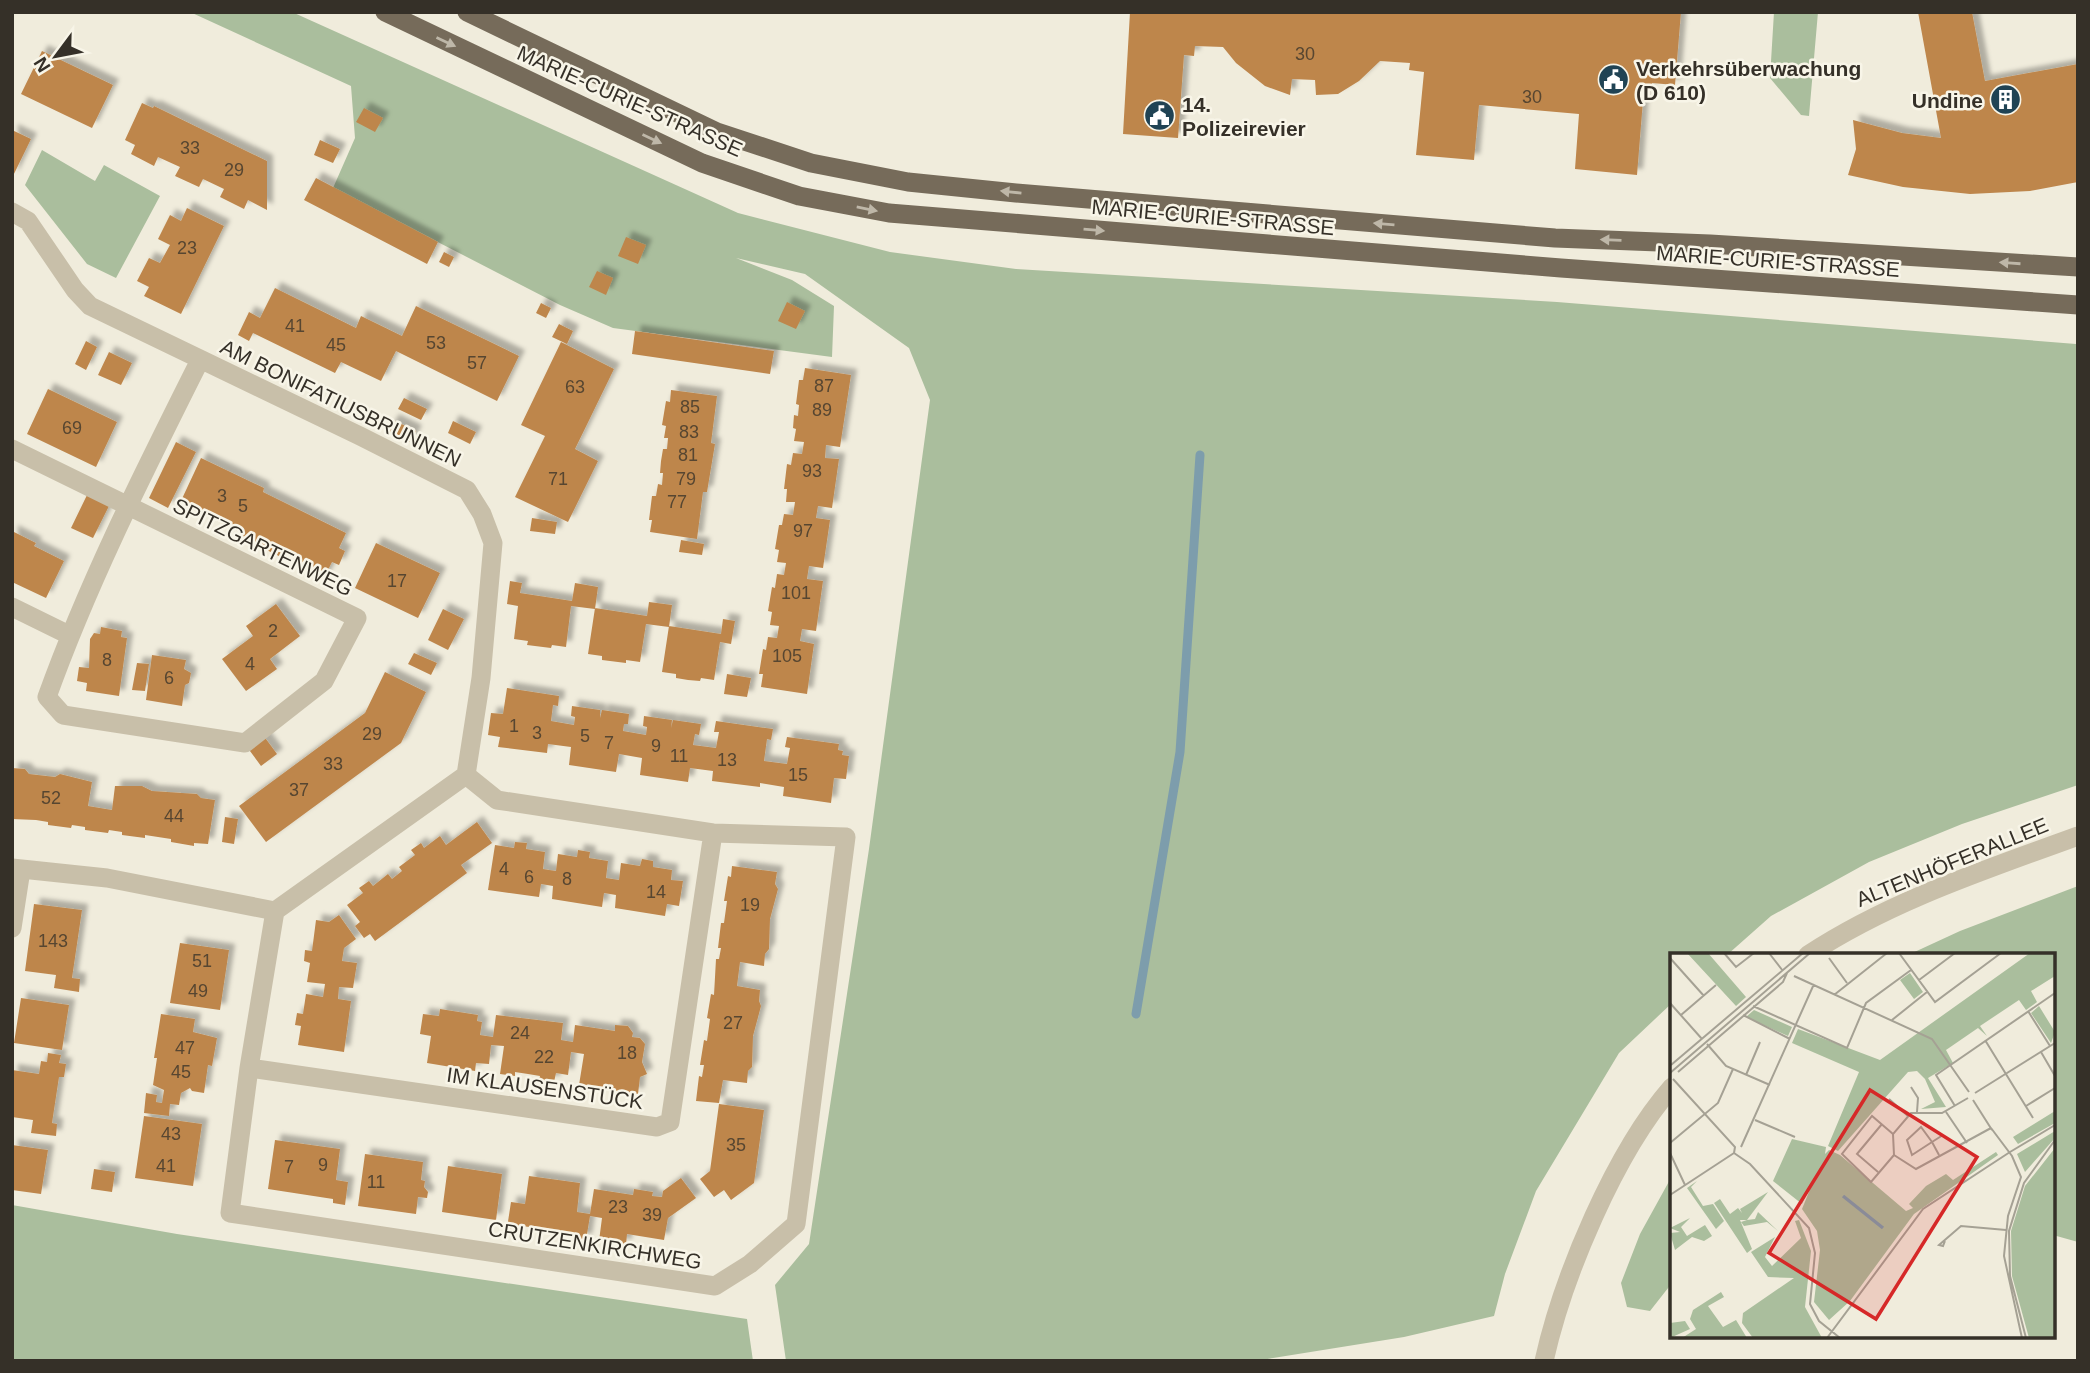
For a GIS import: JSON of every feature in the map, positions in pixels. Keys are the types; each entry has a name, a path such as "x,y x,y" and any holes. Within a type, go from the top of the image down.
{"main road":[{"name":"MARIE-CURIE-STRASSE","path":"385,12 702,163 799,196 889,213 1561,268 2078,305"},
{"name":"MARIE-CURIE-STRASSE","path":"467,12 717,132 811,163 908,182 1555,238 1710,244 2078,267"}],"street":[{"name":"AM BONIFATIUSBRUNNEN","path":"12,212 28,221 75,290 90,306 467,490 493,543 481,678 466,775"},
{"name":"SPITZGARTENWEG","path":"12,449 127,505 357,618 324,681 245,743 63,715 47,696 69,635 127,505 200,360"},
{"path":"12,607 69,635"},
{"path":"249,1068 275,911 466,775 497,800 713,833"},
{"name":"CRUTZENKIRCHWEG","path":"249,1068 230,1213 715,1286 750,1264 796,1224 846,837 713,833"},
{"name":"IM KLAUSENSTÜCK","path":"249,1068 657,1127 670,1122 713,833"},
{"name":"ALTENHÖFERALLEE","path":"1811,953 1862,922 1903,903 2078,836"},
{"path":"12,928 17,869 107,878 275,911"},
{"path":"1544,1361 1549,1336 1598,1209 1628,1149 1670,1090"}],"green space":[{"path":"190,12 292,12 738,213 890,252 1016,269 1557,302 2076,344 2078,785 1962,824 1869,862 1771,916 1729,953 1670,953 1670,1005 1619,1053 1536,1191 1505,1274 1494,1316 1404,1337 1255,1361 786,1361 775,1285 809,1244 869,849 930,400 909,348 805,274 736,258 792,280 834,306 832,357 613,328 560,305 333,188 355,138 351,86"},
{"path":"1774,12 1818,12 1809,116 1801,115 1770,78"},
{"path":"42,150 95,181 104,165 160,196 116,278 87,264 25,185"},
{"path":"2078,886 2078,1242 2055,1236 2055,953 1912,953 1960,931"},
{"path":"1670,1180 1670,1286 1650,1311 1627,1307 1621,1283 1640,1234"},
{"path":"12,1205 177,1234 747,1319 753,1361 12,1361"}],"building":[{"path":"1130,12 1681,12 1675,85 1652,83 1651,89 1644,88 1637,175 1575,169 1579,114 1479,105 1474,160 1416,155 1424,72 1409,70 1410,63 1380,61 1359,81 1338,94 1316,95 1315,80 1292,79 1290,95 1265,86 1236,63 1223,47 1195,46 1194,56 1184,55 1178,138 1123,134"},
{"name":"Undine","path":"1918,12 1972,12 1985,81 2078,64 2078,182 2030,191 1970,194 1903,187 1848,175 1856,149 1853,120 1902,133 1941,138"},
{"path":"42,51 113,85 92,128 21,94"},
{"path":"142,103 153,108 154,106 267,161 267,210 248,200 244,209 220,197 224,189 203,179 199,187 175,176 180,167 158,157 154,166 131,154 135,145 125,140"},
{"path":"364,108 383,118 375,132 356,122"},
{"path":"12,130 31,139 12,178"},
{"path":"320,140 340,149 333,163 314,155"},
{"path":"316,178 438,242 427,264 304,200"},
{"path":"187,208 224,226 181,314 144,296 149,287 137,281 149,258 160,263 170,245 158,239 170,215 181,221"},
{"path":"626,237 646,245 638,264 618,256"},
{"path":"444,252 454,257 449,267 439,262"},
{"path":"597,271 613,278 606,295 589,287"},
{"path":"275,288 356,328 361,316 402,336 416,306 519,356 497,401 396,351 381,381 341,362 335,373 253,333 249,341 238,335 249,312 260,318"},
{"path":"787,302 805,311 796,329 778,321"},
{"path":"541,303 551,308 546,318 536,313"},
{"path":"559,324 573,331 567,344 552,337"},
{"path":"635,331 774,351 770,374 632,354"},
{"path":"86,341 97,347 86,370 75,364"},
{"path":"561,342 614,369 575,449 598,461 568,522 515,497 545,436 521,425"},
{"path":"109,352 132,363 121,385 98,375"},
{"path":"805,368 851,375 840,447 826,445 825,458 839,459 832,508 818,506 816,518 830,520 823,568 809,566 807,579 823,581 816,631 802,629 800,641 814,644 807,694 761,687 763,674 759,674 768,637 777,638 779,626 770,625 772,612 768,611 772,587 775,588 777,574 784,575 786,563 777,562 779,550 775,549 779,525 782,525 784,514 793,515 795,502 786,502 787,489 784,489 787,464 791,465 793,453 802,454 804,442 794,441 796,429 793,428 794,415 798,416 799,405 796,404 799,380 803,380"},
{"path":"48,389 117,422 96,467 27,434"},
{"path":"671,390 717,396 711,443 715,444 707,492 703,492 697,539 650,532 652,496 656,496 658,484 662,485 661,461 663,449 667,449 668,438 664,438 666,426 662,425 666,401 670,402"},
{"path":"404,398 427,409 421,420 398,409"},
{"path":"393,420 416,431 410,442 387,431"},
{"path":"453,421 476,432 470,444 448,433"},
{"path":"176,442 196,452 168,508 149,498"},
{"path":"201,458 264,488 263,492 346,533 339,548 345,551 339,565 332,562 324,578 240,537 242,533 180,503"},
{"path":"88,493 110,504 93,538 71,528"},
{"path":"532,518 557,522 555,534 530,531"},
{"path":"12,531 64,561 46,598 12,582"},
{"path":"681,540 704,544 702,555 679,552"},
{"path":"376,543 440,573 418,618 355,588"},
{"path":"510,581 522,583 520,593 572,601 575,583 598,587 595,609 571,606 566,647 527,645 528,641 514,639 518,606 507,604"},
{"path":"649,602 672,605 669,627 646,624 640,662 602,660 602,656 588,654 595,608 647,616"},
{"path":"276,604 300,636 270,659 277,669 246,691 222,659 253,636 246,626"},
{"path":"443,609 464,619 448,650 428,640"},
{"path":"723,619 735,621 731,644 720,642 714,680 688,680 676,678 676,674 662,672 669,626 721,634"},
{"path":"101,627 122,631 121,637 127,638 119,696 86,691 87,683 77,681 79,667 89,668 90,639 94,633 100,634"},
{"path":"414,653 437,663 431,675 408,664"},
{"path":"152,655 186,660 184,669 191,673 189,683 185,685 182,706 146,700"},
{"path":"137,663 149,664 145,691 132,690"},
{"path":"385,672 426,692 401,743 266,842 239,806 365,713"},
{"path":"727,674 751,678 747,697 724,694"},
{"path":"507,688 559,696 558,706 553,705 551,721 574,725 572,706 600,710 600,718 602,710 629,714 628,724 624,724 623,731 646,735 644,716 672,720 671,728 673,720 701,724 693,745 716,748 719,732 714,732 716,721 773,729 771,740 767,739 764,761 787,764 790,748 785,747 787,737 839,744 838,750 843,751 842,755 849,756 846,779 834,778 831,803 783,796 784,787 712,781 713,771 690,768 688,782 640,775 642,758 619,754 616,772 569,765 571,747 548,744 547,753 498,747 500,737 488,735 491,713 503,714"},
{"path":"263,735 277,754 261,766 247,747"},
{"path":"12,768 25,769 29,774 55,777 60,774 92,782 88,806 112,810 115,786 142,786 152,791 197,794 201,798 215,800 208,844 194,843 194,846 145,835 145,838 109,830 108,833 72,825 71,828 48,825 48,822 36,820 12,819"},
{"path":"225,817 238,819 234,844 222,842"},
{"path":"477,822 492,843 461,865 467,873 375,941 370,934 364,938 355,926 360,922 347,905 363,893 359,888 369,881 373,886 388,874 392,879 402,871 399,867 415,855 411,850 421,843 424,848 440,836 446,845"},
{"path":"515,842 527,843 526,849 545,852 543,869 556,871 558,854 577,857 578,850 590,852 589,858 608,861 606,878 619,880 621,863 640,866 642,859 653,861 653,867 672,870 671,880 683,881 679,906 667,904 665,916 615,908 616,895 604,893 602,907 552,899 553,886 541,884 539,897 488,890 495,845 514,848"},
{"path":"732,866 777,872 775,884 778,889 770,919 769,949 765,954 764,966 740,962 737,986 760,990 761,1006 753,1036 752,1067 748,1071 747,1083 723,1080 719,1103 696,1101 699,1076 702,1077 704,1065 700,1065 704,1040 707,1041 711,994 714,995 716,959 719,959 721,948 718,948 721,923 724,923 727,901 724,901"},
{"path":"34,904 82,910 72,978 80,979 79,992 54,988 56,975 25,971"},
{"path":"339,915 356,939 344,948 342,961 357,963 353,988 339,987 338,999 351,1001 344,1052 298,1045 301,1026 295,1025 297,1013 303,1014 306,994 323,997 325,984 307,982 310,963 304,961 305,950 312,951 316,920 329,922"},
{"path":"180,943 229,950 220,1010 170,1003"},
{"path":"21,998 69,1005 62,1050 14,1043"},
{"path":"440,1009 478,1015 477,1021 482,1022 480,1035 493,1037 496,1015 563,1023 561,1040 573,1042 575,1025 615,1031 615,1025 628,1026 633,1033 632,1037 640,1038 645,1044 642,1062 647,1074 640,1077 638,1094 579,1085 584,1054 571,1052 568,1075 556,1073 554,1082 539,1080 540,1076 515,1072 515,1076 500,1074 504,1046 491,1045 489,1064 476,1063 475,1071 427,1063 431,1036 420,1034 423,1014 439,1016"},
{"path":"161,1014 195,1019 193,1032 217,1038 212,1066 208,1065 204,1093 192,1091 190,1088 181,1093 179,1105 170,1104 169,1116 144,1113 146,1093 157,1095 156,1102 162,1103 164,1090 153,1085"},
{"path":"48,1053 61,1055 59,1063 66,1064 64,1077 59,1077 52,1123 57,1124 56,1136 31,1133 33,1120 12,1117 12,1070 39,1074 41,1061 47,1062"},
{"path":"719,1104 764,1110 754,1183 731,1200 724,1190 714,1197 700,1179 710,1171"},
{"path":"144,1116 202,1124 193,1186 135,1178"},
{"path":"275,1140 340,1149 336,1180 348,1182 345,1205 333,1203 333,1199 268,1189"},
{"path":"12,1145 48,1150 41,1194 12,1190"},
{"path":"365,1154 423,1162 421,1180 425,1181 424,1187 428,1192 427,1198 418,1197 416,1214 358,1206"},
{"path":"448,1166 502,1174 496,1220 442,1212"},
{"path":"94,1169 115,1172 112,1192 91,1189"},
{"path":"529,1176 580,1183 577,1212 590,1214 594,1189 633,1195 634,1189 653,1192 652,1196 662,1197 663,1191 681,1178 696,1198 668,1218 664,1240 627,1234 626,1245 599,1241 602,1218 590,1216 586,1240 573,1238 573,1233 522,1226 521,1230 507,1228 511,1202 525,1204"}],"waterway":[{"path":"1136,1014 1180,752 1200,455"}],"place":[{"name":"Verkehrsüberwachung (D 610)","path":"1613,80"},
{"name":"Undine","path":"2006,100"},
{"name":"14. Polizeirevier","path":"1159,116"}]}
